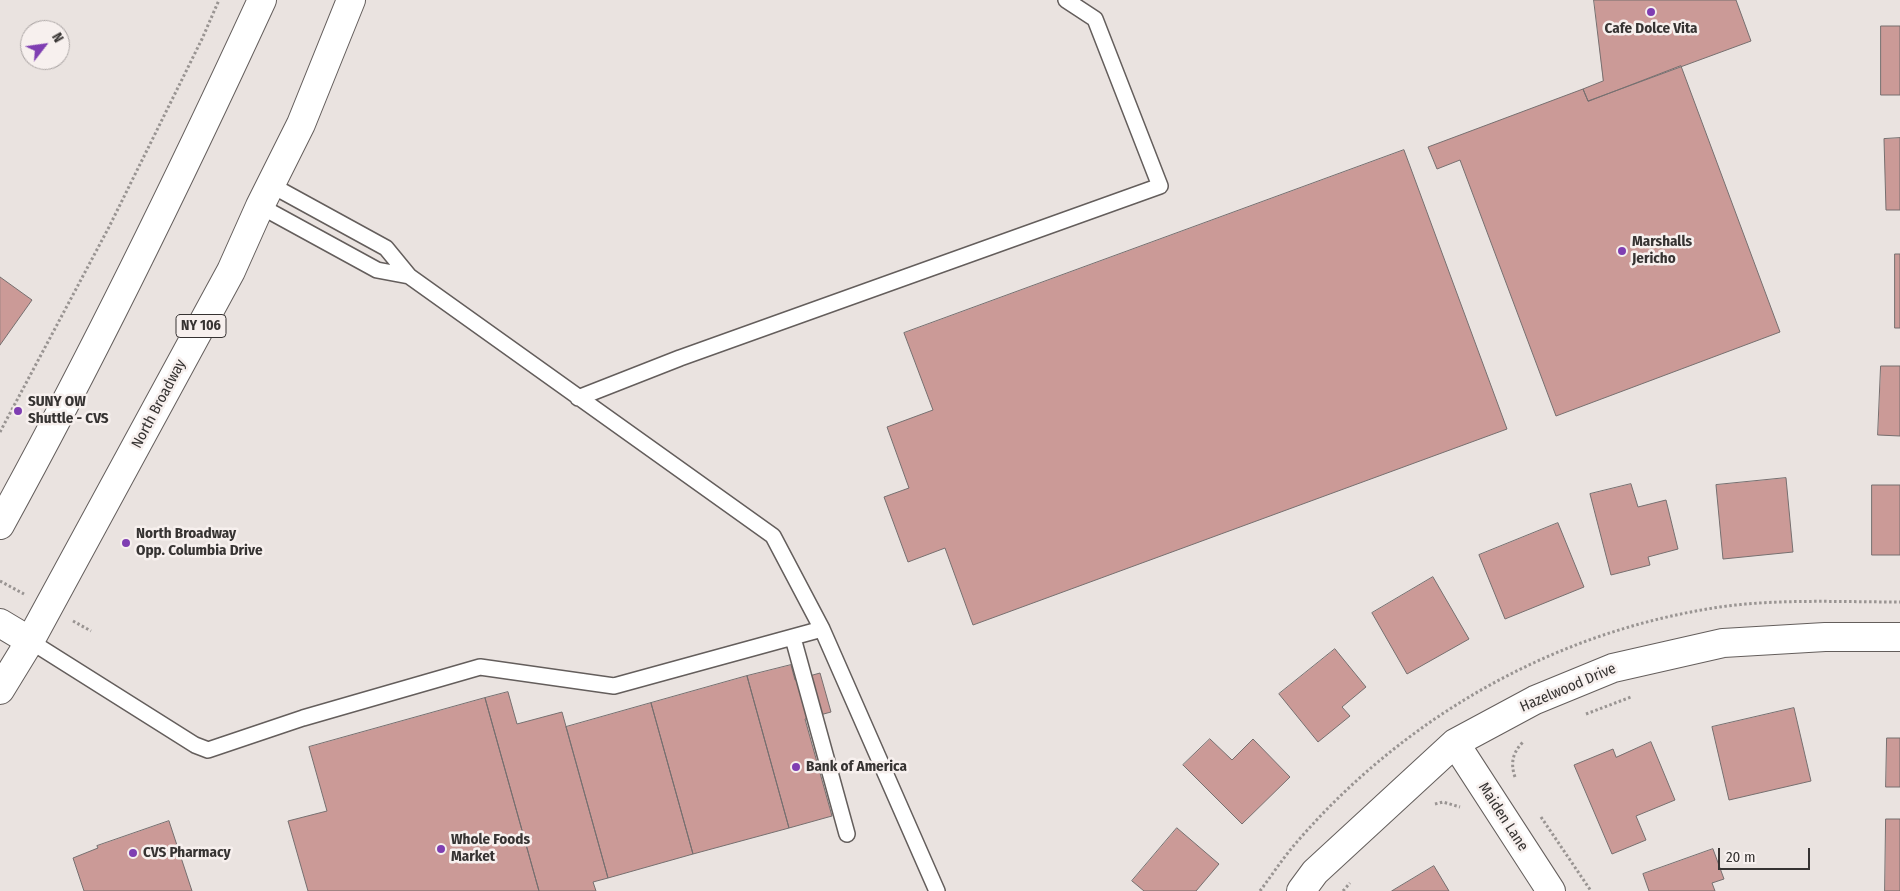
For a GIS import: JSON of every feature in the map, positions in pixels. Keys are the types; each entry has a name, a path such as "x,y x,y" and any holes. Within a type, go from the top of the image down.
{"main road":[{"path":"0,525 50,435 183,169 262,0"},
{"name":"North Broadway","path":"0,690 30,641 231,271 301,124 351,0"},
{"path":"0,623 30,641"},
{"name":"Hazelwood Drive","path":"1301,891 1315,872 1455,743 1535,700 1614,668 1723,643 1825,636 1900,638"},
{"name":"Maiden Lane","path":"1455,743 1551,891"}],"lane":[{"path":"578,398 689,355 1160,186 1095,19 1066,0"},
{"path":"266,196 377,270 410,276"},
{"path":"266,196 386,248 410,276 773,536 822,629 937,891"},
{"path":"30,641 195,745 208,750 303,718 480,667 614,686 822,629"},
{"path":"793,638 847,834"}],"path":[{"path":"0,432 109,227 220,0"},
{"path":"1585,714 1635,695"},
{"path":"1516,779 1513,774 1512,759 1518,747 1529,737"},
{"path":"1429,806 1443,802 1463,810"},
{"path":"1540,815 1592,891"},
{"path":"1343,891 1355,877"}],"building":[{"path":"1594,0 1736,0 1751,41 1588,101 1583,89 1603,81"},
{"path":"1881,26 1900,26 1900,95 1881,95"},
{"name":"Marshalls Jericho","path":"1681,66 1780,332 1556,416 1460,160 1437,169 1428,147 1583,89 1588,101"},
{"path":"1900,138 1900,210 1886,210 1884,139"},
{"path":"1404,150 1507,429 973,625 945,548 908,562 884,497 909,488 887,427 933,410 904,333"},
{"path":"1895,254 1900,254 1900,328 1895,328"},
{"path":"0,277 32,300 0,345"},
{"path":"1881,366 1900,366 1900,436 1878,435"},
{"path":"1786,478 1793,552 1723,559 1716,485"},
{"path":"1631,484 1638,507 1666,500 1678,549 1648,557 1650,565 1611,575 1590,494"},
{"path":"1872,485 1900,485 1900,555 1872,555"},
{"path":"1558,523 1584,587 1505,619 1479,555"},
{"path":"1433,577 1469,639 1407,674 1372,613"},
{"path":"1335,649 1366,687 1342,707 1350,716 1318,742 1279,694"},
{"name":"Bank of America","path":"791,665 795,680 820,673 831,712 805,719 832,816 789,828 747,676"},
{"path":"747,676 789,828 693,854 651,703"},
{"path":"508,692 517,724 562,712 608,878 593,882 596,891 539,891 485,698"},
{"path":"485,698 539,891 308,891 288,821 327,811 309,747"},
{"path":"651,703 693,854 608,878 566,727"},
{"path":"1794,708 1811,781 1729,800 1712,727"},
{"path":"1887,738 1900,738 1900,787 1886,787"},
{"path":"1210,739 1232,760 1253,739 1290,777 1242,824 1183,765"},
{"path":"1651,742 1675,800 1636,816 1646,840 1612,854 1574,765 1613,749 1616,757"},
{"path":"1886,819 1900,819 1900,891 1885,891"},
{"name":"CVS Pharmacy","path":"169,821 192,891 84,891 73,858 98,848 97,846"},
{"path":"1177,828 1219,864 1196,891 1144,891 1132,881"},
{"path":"1713,849 1724,879 1712,883 1715,891 1649,891 1643,874"},
{"path":"1434,866 1449,891 1392,891"}],"place":[{"name":"Cafe Dolce Vita","path":"1651,12"},
{"name":"Marshalls Jericho","path":"1622,251"},
{"name":"SUNY OW Shuttle - CVS","path":"18,411"},
{"name":"North Broadway Opp. Columbia Drive","path":"126,543"},
{"name":"Bank of America","path":"796,767"},
{"name":"Whole Foods Market","path":"441,849"},
{"name":"CVS Pharmacy","path":"133,853"}]}
